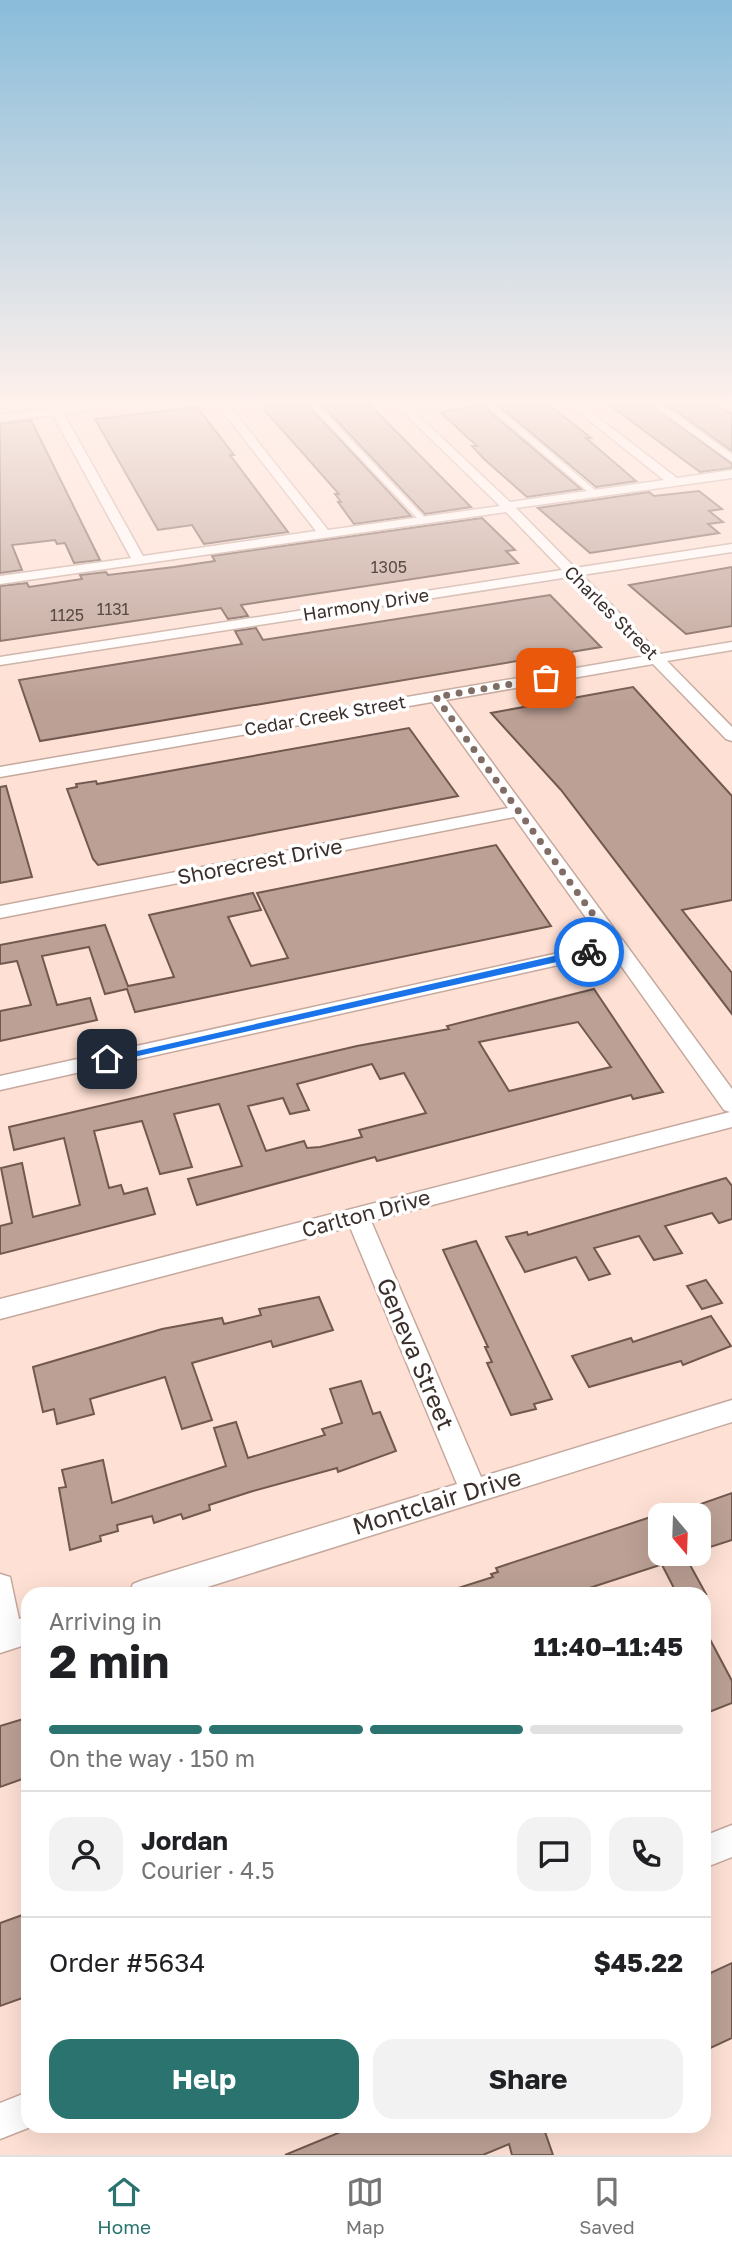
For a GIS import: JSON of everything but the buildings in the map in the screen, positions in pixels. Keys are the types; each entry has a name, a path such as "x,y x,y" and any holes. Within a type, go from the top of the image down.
{"street":[{"path":"108,504 139,561"},
{"path":"301,504 325,534"},
{"name":"Charles Street","path":"503,504 732,736"},
{"path":"0,580 530,504"},
{"name":"Harmony Drive","path":"0,661 732,548"},
{"name":"Cedar Creek Street","path":"0,772 732,646"},
{"path":"436,697 732,1105"},
{"name":"Shorecrest Drive","path":"0,912 519,811"},
{"path":"0,1083 616,946"},
{"name":"Carlton Drive","path":"0,1309 732,1119"},
{"name":"Geneva Street","path":"357,1216 473,1491"},
{"name":"Montclair Drive","path":"165,1587 732,1410"},
{"path":"0,1587 12,1635"},
{"path":"711,1849 732,1841"},
{"path":"0,2121 21,2113"}],"lane":[{"path":"407,504 423,520"}],"way so far":[{"path":"546,678 436,697 616,946 589,952"}],"route":[{"path":"107,1059 589,952"}]}
